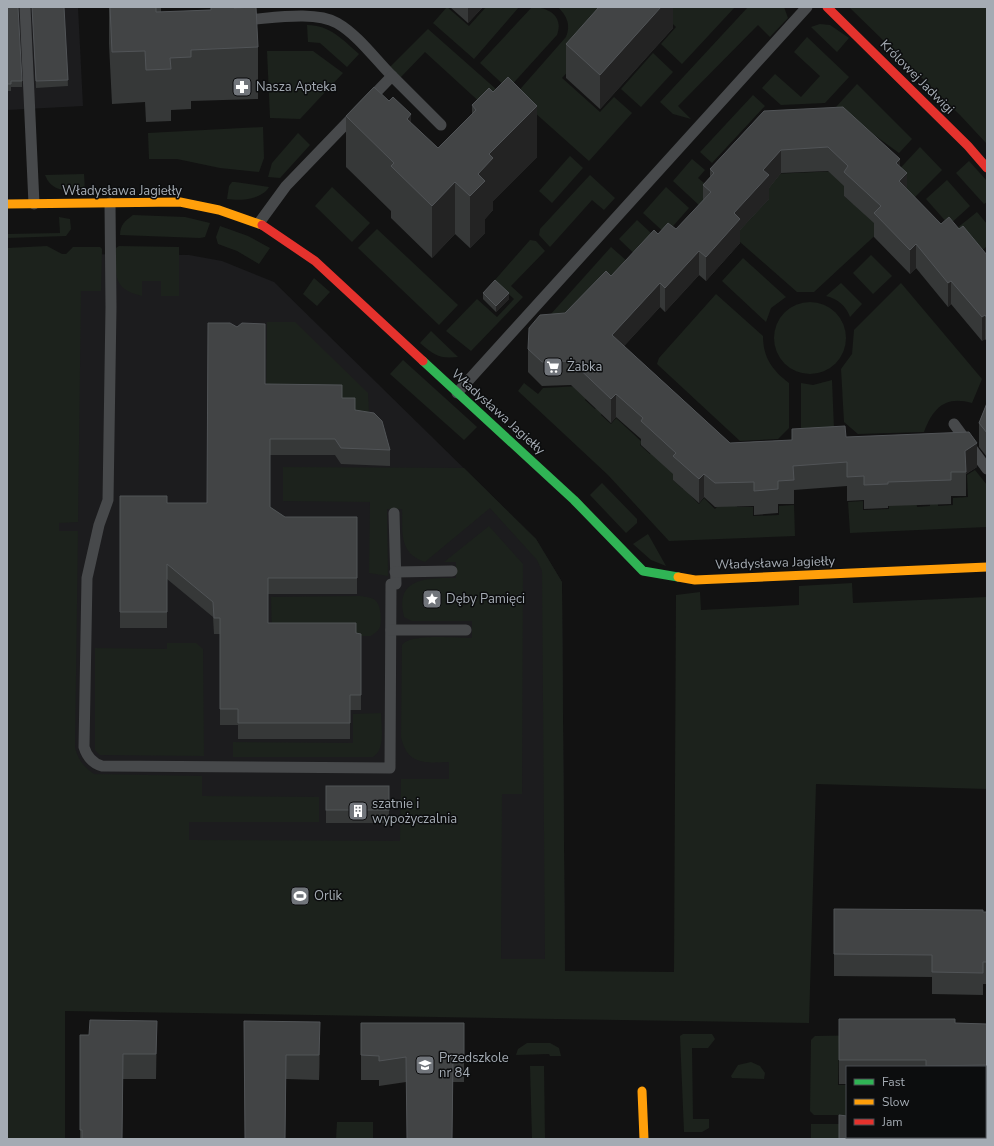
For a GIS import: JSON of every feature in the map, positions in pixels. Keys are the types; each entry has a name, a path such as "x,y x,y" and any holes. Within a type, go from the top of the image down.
{"street":[{"name":"Królowej Jadwigi","path":"827,7 968,146 987,168"},
{"name":"Władysława Jagiełły","path":"7,204 180,202 219,210 259,223 315,261 574,500 643,571 695,580 987,567"},
{"path":"642,1091 644,1139"}],"lane":[{"path":"25,7 34,204"},
{"path":"457,393 807,7"},
{"path":"228,20 313,16 336,23 358,40 440,125"},
{"path":"259,223 286,186 392,76"},
{"path":"110,203 111,307 108,500 99,525 87,578 84,747 86,754 96,764 102,766 390,768 390,584 396,584 394,513"},
{"path":"954,424 987,469"},
{"path":"396,572 452,571"},
{"path":"391,630 466,630"}],"shaded area":[{"path":"7,7 78,7 83,106 7,110"},
{"path":"447,7 469,26 486,7 519,7 474,59 433,23"},
{"path":"532,7 544,9 553,14 559,28 557,35 508,89 480,63"},
{"path":"558,7 626,7 562,78 600,112 614,97 632,113 589,161 515,95 566,37 568,29 567,21 564,14"},
{"path":"662,7 735,7 682,64 661,44 676,27 659,10"},
{"path":"748,7 784,7 788,18 770,37 758,25 678,106 691,119 673,114 660,102"},
{"path":"849,7 987,7 987,144 960,115"},
{"path":"820,24 830,25 849,38 837,52 811,27"},
{"path":"307,25 329,30 336,34 359,54 347,67 320,43 308,42"},
{"path":"428,29 497,90 484,106 425,52 400,78 389,68"},
{"path":"807,37 849,77 825,103 781,105 762,88 775,74 801,97 820,76 794,52"},
{"path":"267,51 313,51 343,73 300,119 270,118"},
{"path":"653,53 673,72 641,107 621,89"},
{"path":"857,84 912,139 899,153 836,107"},
{"path":"753,95 765,106 712,163 700,152"},
{"path":"263,127 264,158 259,172 220,168 177,159 149,159 148,133"},
{"path":"298,133 310,145 280,178 268,177 272,163"},
{"path":"920,147 942,170 904,208 893,176"},
{"path":"570,156 583,168 552,203 539,191"},
{"path":"692,159 705,170 698,178 710,188 708,197 700,206 673,181"},
{"path":"969,161 987,181 987,202 984,204 956,173"},
{"path":"838,171 848,190 844,196 853,204 857,201 882,229 814,292 797,292 732,235 763,194 772,174"},
{"path":"84,174 85,191 67,191 57,188 48,181 45,175"},
{"path":"590,175 615,198 604,210 592,200 550,247 539,235 540,229"},
{"path":"947,180 970,206 949,225 926,199"},
{"path":"232,182 269,187 261,195 250,199 227,199 229,186"},
{"path":"332,187 370,223 352,242 315,206"},
{"path":"666,187 689,208 666,234 643,213"},
{"path":"977,212 987,224 987,246 973,259 951,233"},
{"path":"133,215 185,217 210,223 205,237 200,238 120,235 121,228"},
{"path":"59,217 70,219 71,229 66,236 7,238 7,234 60,233"},
{"path":"637,220 666,247 643,262 619,239"},
{"path":"220,226 248,236 270,248 259,264 237,251 218,244 216,237"},
{"path":"377,229 458,305 439,325 358,248"},
{"path":"530,240 536,241 545,251 511,286 523,297 471,351 446,331 477,299 497,317 514,299 494,281"},
{"path":"47,246 62,254 66,254 73,247 100,247 102,249 101,291 81,291 78,522 59,523 59,531 78,531 75,747 79,759 94,774 202,776 202,796 319,797 319,822 189,822 189,840 400,841 401,779 449,779 449,762 425,762 418,760 408,753 404,746 401,737 402,645 407,641 424,638 472,638 472,621 412,621 404,617 402,604 404,594 409,587 416,582 435,578 456,578 456,562 444,562 489,526 523,564 522,794 502,794 501,959 545,959 542,571 537,560 490,508 425,562 416,558 406,547 403,534 402,509 387,509 388,576 369,573 370,502 283,501 283,467 464,468 536,539 562,582 565,971 674,972 676,595 700,592 701,610 799,605 799,586 852,583 853,603 987,597 987,789 816,784 809,1023 65,1011 65,1139 7,1139 7,248"},
{"path":"119,246 179,247 179,296 161,296 161,281 142,281 142,296 132,293 120,285 116,273 116,248"},
{"path":"611,247 637,270 595,304 542,324"},
{"path":"62,254 189,255 222,261 274,282 536,539 562,582 565,971 54,969"},
{"path":"871,255 892,276 873,294 853,273"},
{"path":"743,258 786,297 771,308 766,322 722,281"},
{"path":"314,278 330,292 317,306 303,294"},
{"path":"841,283 862,304 850,317 841,304 826,296"},
{"path":"901,283 982,379 972,403 963,401 947,402 936,410 924,432 858,434 844,422 841,369 852,354 854,330"},
{"path":"716,294 763,336 763,344 767,357 773,368 789,383 789,428 778,439 740,441 657,364 659,358"},
{"path":"810,302 824,305 836,312 843,324 846,338 843,352 836,364 824,371 810,374 796,371 784,364 777,352 774,338 777,324 784,312 796,305"},
{"path":"267,322 295,322 368,393 369,412 343,412 266,399"},
{"path":"431,331 458,357 441,357 429,351 420,343"},
{"path":"403,360 477,427 464,440 390,374"},
{"path":"832,380 834,429 801,430 801,383 813,385"},
{"path":"524,383 538,394 543,388 580,386 589,394 585,400 595,409 599,406 604,411 601,415 611,424 616,418 642,442 640,445 650,454 653,452 677,474 673,480 683,489 686,485 692,490 689,494 699,504 704,498 715,509 730,493 736,493 737,507 753,507 753,516 779,515 779,506 794,505 795,536 669,541 608,475 518,391"},
{"path":"975,470 987,485 987,527 850,533 848,502 863,501 863,510 889,509 889,500 916,499 917,507 930,506 930,500 938,500 938,506 953,505 953,498 968,497 967,475"},
{"path":"602,483 637,519 637,523 626,533 590,495"},
{"path":"648,534 666,566 651,560 633,544"},
{"path":"360,596 375,600 380,609 380,627 371,636 272,636 271,597"},
{"path":"167,643 196,643 203,649 204,756 100,755 95,750 95,648 167,649"},
{"path":"381,713 382,737 380,749 373,757 233,757 233,742 353,743 353,714"},
{"path":"683,1034 712,1034 715,1039 708,1048 692,1048 693,1119 709,1119 709,1128 702,1132 684,1132 680,1036"},
{"path":"874,1035 874,1043 839,1043 838,1085 846,1085 846,1115 814,1115 810,1111 811,1040 815,1036"},
{"path":"527,1043 550,1043 559,1048 561,1056 550,1056 549,1054 516,1055 518,1049"},
{"path":"751,1062 760,1066 765,1073 764,1079 732,1078 731,1076 738,1065"},
{"path":"530,1066 544,1066 545,1139 532,1139"},
{"path":"337,1122 373,1122 373,1139 336,1139"},
{"path":"811,1124 846,1124 846,1138 873,1138 811,1139"}],"building":[{"path":"7,7 18,7 22,81 11,81 11,84 7,84"},
{"path":"32,7 64,7 68,80 36,81"},
{"path":"110,7 156,7 156,12 211,10 211,7 256,7 258,47 191,50 191,57 170,58 171,69 146,70 145,51 112,52"},
{"path":"599,7 661,7 600,75 566,44"},
{"path":"508,77 537,106 489,154 493,158 478,174 485,181 470,196 455,182 432,206 391,166 394,163 346,116 374,87 389,101 393,97 411,114 407,119 438,148 476,110 472,105 489,88 493,92"},
{"path":"843,107 900,159 896,163 907,173 899,181 941,224 949,217 959,229 963,226 987,255 987,318 985,315 982,317 951,281 948,283 916,244 910,250 874,213 881,206 844,172 848,166 828,147 781,150 763,170 769,175 734,213 740,219 706,257 699,251 665,288 660,283 612,335 730,443 792,440 792,429 845,426 846,437 969,432 977,443 965,451 966,472 951,472 951,480 888,482 888,484 864,485 864,476 847,477 847,462 793,466 794,480 778,481 778,489 754,491 754,482 715,483 704,474 699,479 673,456 676,453 641,421 643,418 616,394 611,399 571,361 542,362 528,349 529,328 540,315 565,313 606,271 611,276 654,230 658,234 668,223 676,229 711,192 703,185 714,173 710,169 764,111"},
{"path":"495,280 509,293 496,306 483,293"},
{"path":"208,323 230,323 237,327 242,323 265,324 265,384 342,385 342,398 355,398 355,410 374,413 382,421 390,450 341,448 335,439 270,439 270,507 285,517 357,517 357,578 268,578 268,623 356,623 356,633 361,634 361,695 350,695 350,723 238,723 238,709 220,709 220,618 214,618 213,602 167,564 167,612 120,612 120,496 167,496 167,503 207,503"},
{"path":"987,403 987,433 979,423"},
{"path":"326,786 389,786 389,810 326,810"},
{"path":"834,909 983,910 983,912 987,912 987,962 983,962 983,973 932,972 932,955 834,954"},
{"path":"839,1019 955,1019 955,1023 987,1024 987,1065 926,1066 926,1060 839,1060"},
{"path":"90,1020 157,1021 156,1054 123,1054 122,1139 82,1139 82,1130 80,1130 80,1035 89,1035"},
{"path":"244,1021 320,1022 319,1055 286,1055 285,1139 245,1139"},
{"path":"361,1023 464,1023 464,1057 453,1057 452,1139 407,1139 406,1057 379,1061 379,1056 361,1055"},
{"path":"839,1115 846,1116 846,1138 986,1138 987,1120 987,1139 839,1139"}],"traffic: fast":[{"path":"423,361 574,500 643,571 678,577"}],"traffic: slow":[{"path":"7,204 180,202 219,210 262,225"},
{"path":"678,577 695,580 987,567"},
{"path":"642,1091 644,1139"}],"traffic: jam":[{"path":"827,7 968,146 987,168"},
{"path":"262,225 315,261 423,361"}],"place":[{"name":"Nasza Apteka","path":"242,87"},
{"name":"Żabka","path":"553,367"},
{"name":"Dęby Pamięci","path":"432,599"},
{"name":"szatnie i wypożyczalnia","path":"358,811"},
{"name":"Orlik","path":"300,896"},
{"name":"Przedszkole nr 84","path":"425,1065"}]}
